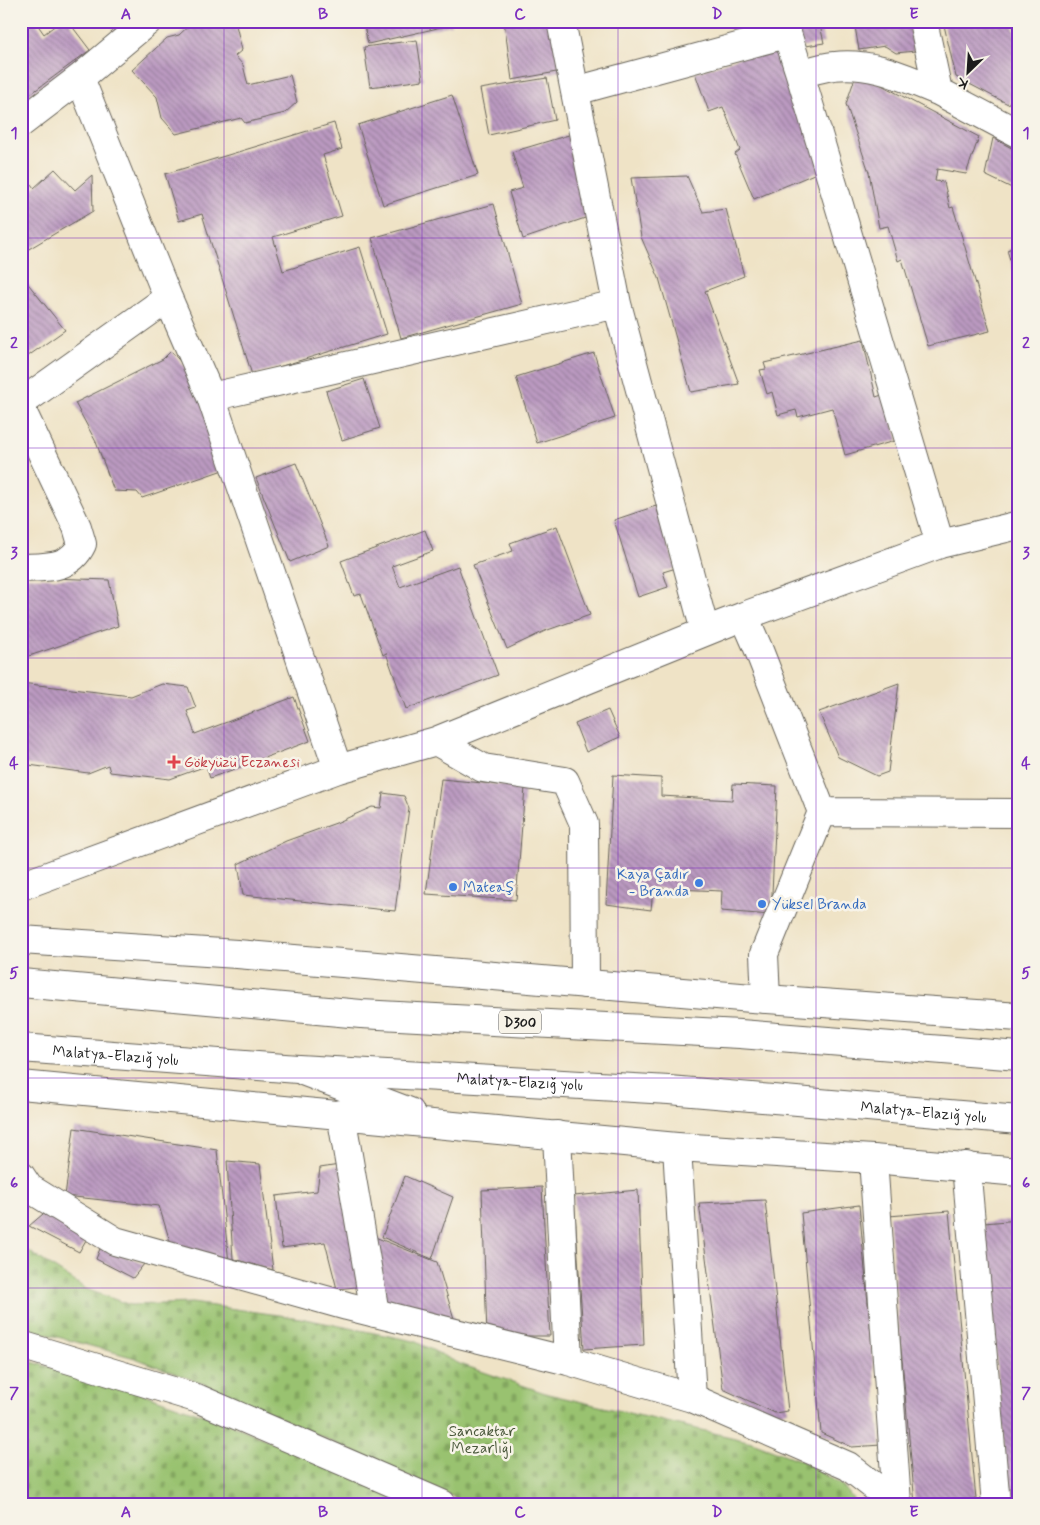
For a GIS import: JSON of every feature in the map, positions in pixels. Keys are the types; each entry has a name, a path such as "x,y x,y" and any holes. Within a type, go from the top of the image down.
{"main road":[{"path":"21,123 80,78 148,21"},
{"path":"561,21 617,304 705,631 940,544 1019,525"},
{"path":"923,21 938,91"},
{"path":"575,91 784,28 800,74 940,544"},
{"path":"800,74 833,66 858,65 891,72 938,91 1019,134"},
{"path":"80,78 168,298 212,397 338,769"},
{"path":"21,403 168,298"},
{"path":"212,397 617,304"},
{"path":"21,409 77,527 82,544 74,558 64,564 48,567 21,568"},
{"path":"21,886 338,769 436,741 744,616"},
{"path":"744,616 762,657 822,812 764,954 766,999"},
{"path":"436,741 484,768 565,781 584,824 585,984"},
{"path":"822,812 1019,813"},
{"path":"21,940 237,954 766,999 1019,1017"},
{"name":"D300","path":"21,983 361,1014 740,1034 1019,1056"},
{"name":"Malatya-Elazığ yolu","path":"21,1048 298,1069 669,1090 1019,1120"},
{"path":"298,1069 442,1124"},
{"path":"21,1085 678,1147 873,1159 1019,1172"},
{"path":"341,1114 375,1313"},
{"path":"557,1135 568,1361"},
{"path":"678,1147 692,1398"},
{"path":"873,1159 897,1504"},
{"path":"966,1166 996,1504"},
{"path":"21,1176 29,1188 115,1241 375,1313 568,1361 692,1398 848,1466 897,1504"},
{"path":"21,1345 199,1399 442,1504"}],"green space":[{"name":"Sancaktar Mezarlığı","path":"21,1246 86,1289 130,1305 192,1303 300,1318 414,1341 460,1364 548,1394 752,1442 802,1461 843,1486 857,1504 469,1504 217,1389 135,1358 21,1327"},
{"path":"21,1359 138,1392 235,1426 413,1504 21,1504"}],"building":[{"path":"21,21 35,21 44,34 61,21 68,21 90,50 21,101"},
{"path":"106,21 138,21 121,37"},
{"path":"194,21 235,21 242,50 235,56 243,65 248,85 290,75 297,102 285,113 245,123 241,118 176,134 162,118 157,97 132,70 167,38 179,35"},
{"path":"363,21 451,21 451,25 368,44"},
{"path":"504,21 552,21 562,71 512,80"},
{"path":"854,21 909,21 915,51 896,53 885,46 859,50"},
{"path":"943,21 1012,21 1017,42 1019,41 1019,86 1008,104 956,77"},
{"path":"820,25 824,43 800,47 796,30"},
{"path":"417,40 423,80 370,87 364,47"},
{"path":"776,45 826,169 754,199 735,154 740,150 723,107 709,112 695,73"},
{"path":"857,72 979,137 966,174 937,169 935,181 944,182 950,208 953,207 990,331 928,346 902,259 898,261 888,226 879,228 869,172 846,104"},
{"path":"547,78 555,120 489,135 480,89"},
{"path":"452,95 478,175 383,205 358,125"},
{"path":"334,123 342,149 323,155 342,216 273,237 283,271 360,247 387,334 252,375 202,214 179,221 165,174"},
{"path":"572,134 597,214 523,239 509,192 523,188 512,152"},
{"path":"993,138 1019,152 1019,216 1016,190 985,175"},
{"path":"55,169 75,190 92,175 93,211 27,250 21,243 21,171 34,188"},
{"path":"687,176 703,212 726,209 744,276 705,291 739,384 691,392 659,278 641,237 631,178"},
{"path":"494,204 522,304 401,338 372,238"},
{"path":"1019,245 1019,286 1018,286 1007,250"},
{"path":"21,275 65,330 21,361"},
{"path":"863,340 876,397 885,394 898,440 845,455 832,408 798,417 796,410 778,415 772,392 767,394 760,370 766,369 764,363"},
{"path":"171,351 211,397 223,470 142,498 137,492 114,491 96,442 75,403 163,359"},
{"path":"594,353 615,418 537,443 516,377"},
{"path":"364,379 380,428 342,440 326,391"},
{"path":"296,463 329,546 290,562 256,478"},
{"path":"656,506 676,568 663,572 668,587 638,597 614,520"},
{"path":"557,526 590,615 545,631 507,649 473,565 513,551 510,543"},
{"path":"425,530 433,551 392,566 400,587 458,566 498,675 406,709 386,653 383,655 361,594 354,596 341,561"},
{"path":"21,577 109,580 118,626 29,656 21,653"},
{"path":"21,683 131,696 162,684 188,687 196,708 187,711 195,734 294,697 310,741 210,778 206,766 170,779 110,772 108,765 88,773 21,764"},
{"path":"899,683 888,772 877,776 838,757 819,712"},
{"path":"608,710 620,737 586,752 575,724"},
{"path":"613,775 661,778 661,796 732,800 733,784 777,786 771,915 721,911 722,891 653,888 651,910 606,904"},
{"path":"441,779 525,787 516,900 426,894"},
{"path":"383,793 404,796 409,808 395,911 243,895 238,864 286,841 336,823 372,807 381,808"},
{"path":"74,1128 217,1150 229,1263 173,1251 159,1206 65,1196"},
{"path":"227,1161 260,1164 273,1270 233,1259"},
{"path":"346,1164 365,1286 337,1289 325,1242 282,1248 276,1196 317,1191 320,1168"},
{"path":"405,1176 453,1197 432,1259 382,1237"},
{"path":"542,1187 550,1336 487,1336 482,1190"},
{"path":"638,1190 644,1345 584,1349 574,1196"},
{"path":"765,1200 788,1411 775,1413 723,1389 699,1203"},
{"path":"859,1205 881,1445 852,1447 821,1433 801,1213"},
{"path":"949,1211 976,1499 915,1504 889,1216"},
{"path":"43,1214 89,1235 79,1252 29,1226"},
{"path":"1019,1220 1019,1497 1009,1498 984,1223"},
{"path":"370,1235 437,1262 455,1322 383,1308"},
{"path":"101,1246 144,1264 133,1278 96,1259"}],"place":[{"name":"Gökyüzü Eczanesi","path":"174,762"},
{"name":"Kaya Çadır - Branda","path":"699,883"},
{"name":"Mateaş","path":"453,887"},
{"name":"Yüksel Branda","path":"762,904"}]}
